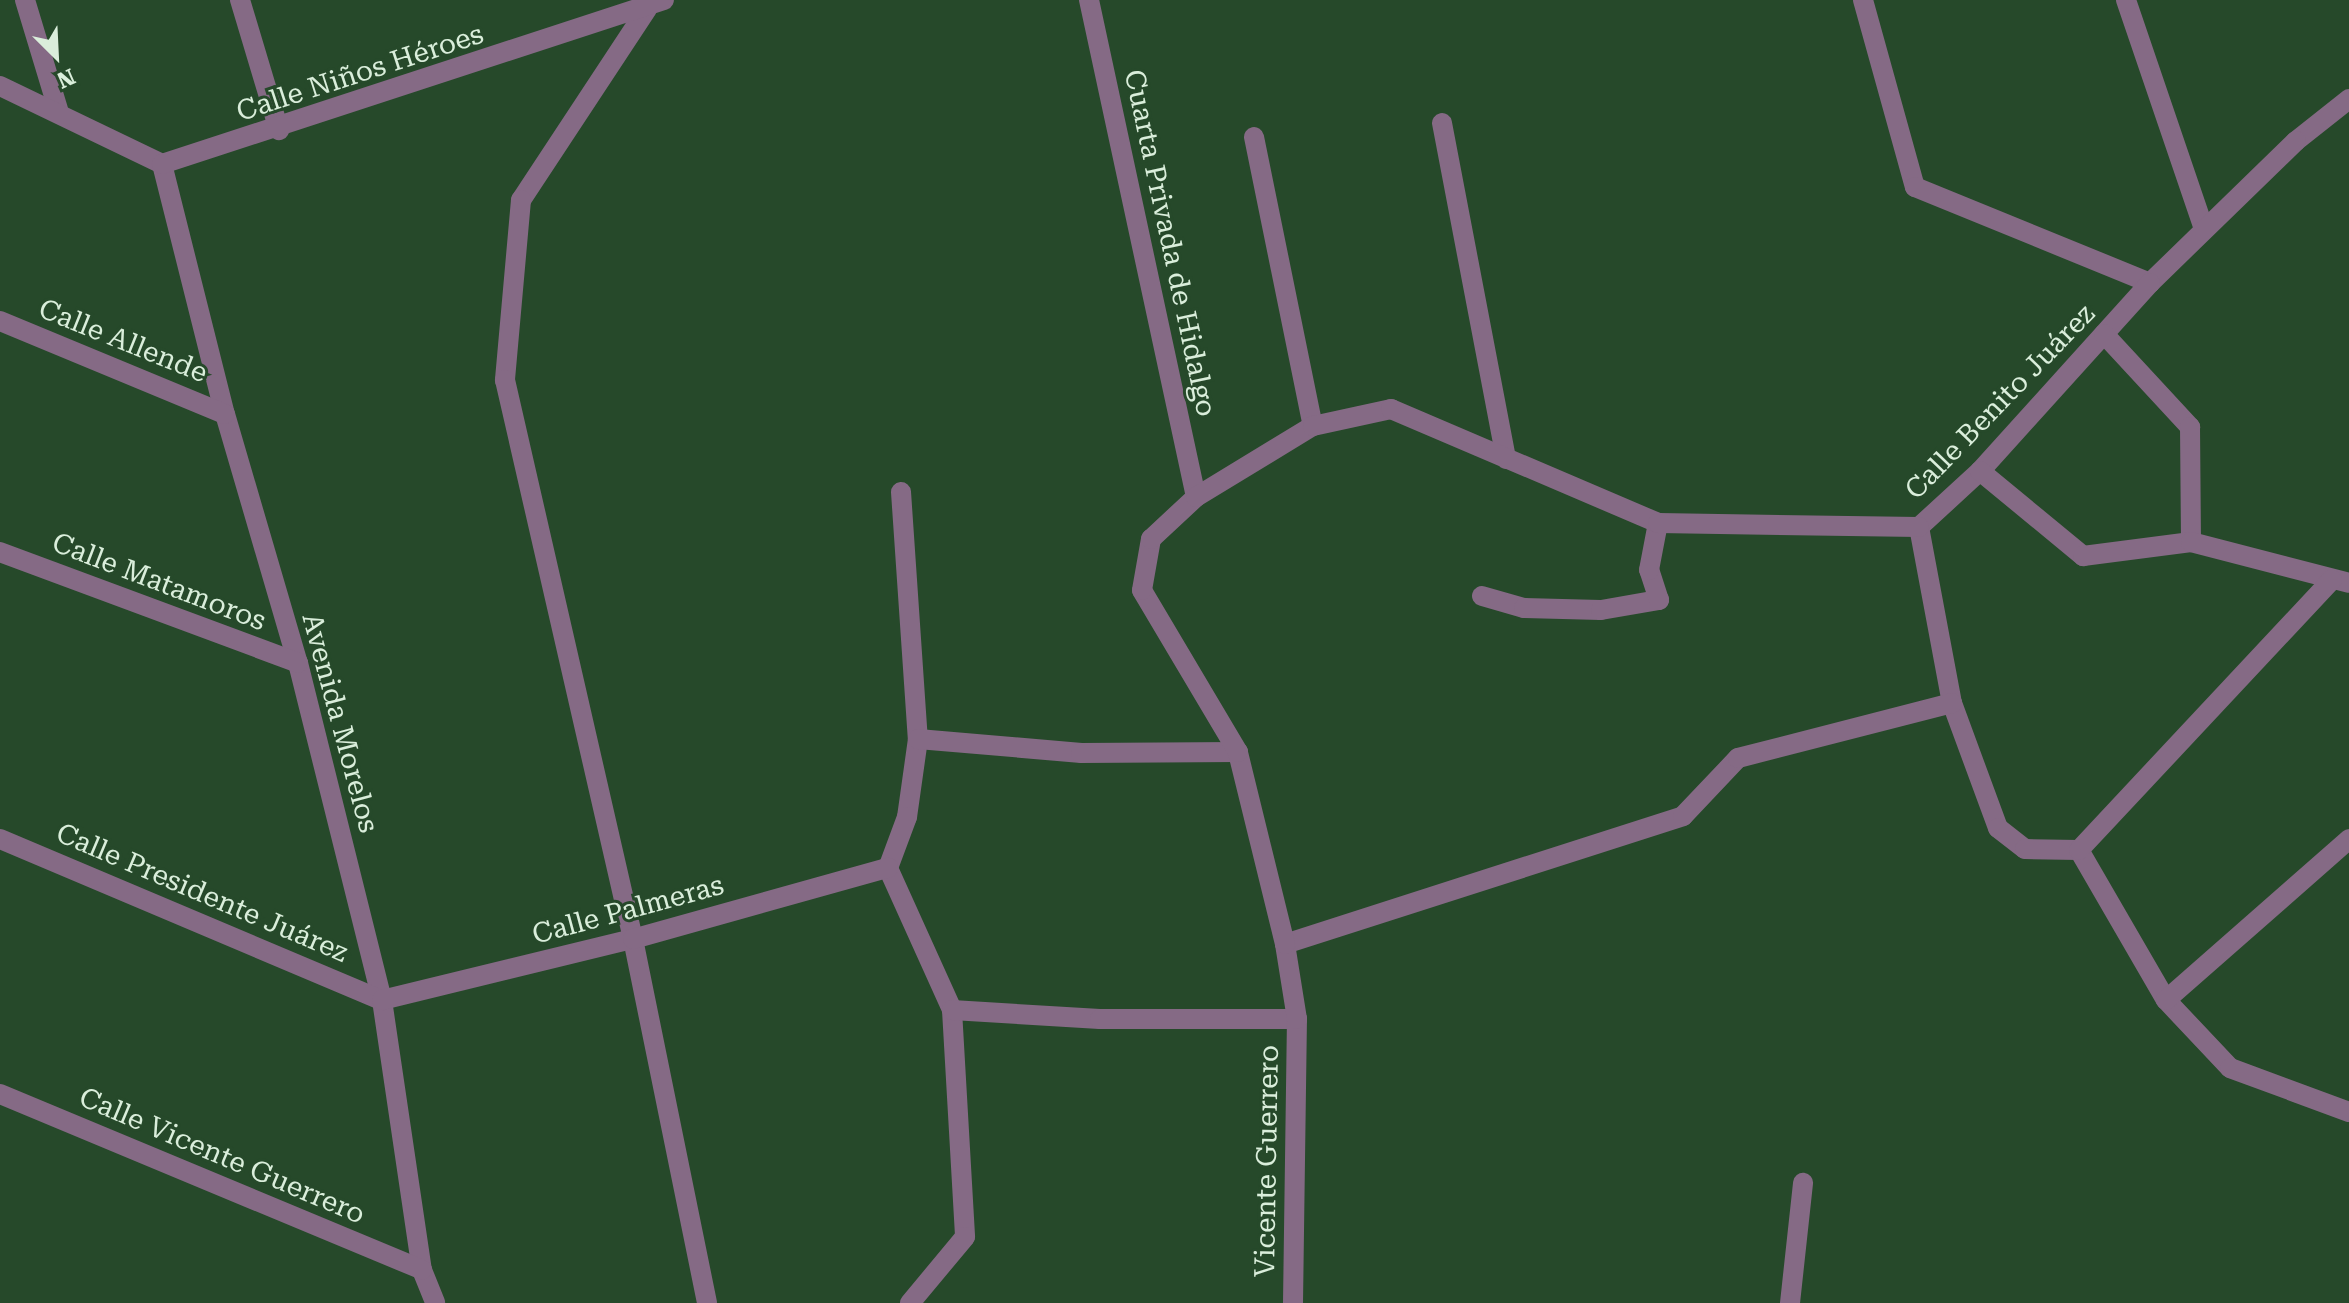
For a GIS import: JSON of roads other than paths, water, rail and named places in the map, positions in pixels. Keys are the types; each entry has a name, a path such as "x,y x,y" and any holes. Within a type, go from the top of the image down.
{"street":[{"path":"25,0 58,109"},
{"path":"240,0 279,130"},
{"name":"Cuarta Privada de Hidalgo","path":"1089,0 1196,497"},
{"path":"1863,0 1915,187 2150,283"},
{"path":"2126,0 2204,229"},
{"path":"656,4 521,200 505,380 633,939 707,1303"},
{"name":"Calle Niños Héroes","path":"162,164 279,130 656,4"},
{"path":"0,86 58,109 162,164"},
{"name":"Calle Benito Juárez","path":"2079,850 2025,849 1998,828 1952,703 1919,527 1980,471 2150,283 2204,229 2349,99"},
{"path":"1442,123 1506,459"},
{"path":"1254,137 1313,426"},
{"name":"Avenida Morelos","path":"162,164 225,414 298,663 382,1000 422,1270 435,1303"},
{"name":"Calle Allende","path":"0,321 225,414"},
{"path":"2104,334 2190,427 2191,542"},
{"name":"Vicente Guerrero","path":"1293,1303 1297,1019 1285,944 1238,752 1142,590 1151,539 1196,497 1313,426 1391,409 1658,523"},
{"path":"1980,471 2083,556 2191,542 2341,581 2079,850 2166,1000 2230,1068 2348,1110"},
{"path":"901,492 918,739 907,817 888,868 952,1010 965,1237 910,1303"},
{"path":"1482,596 1524,608 1601,610 1659,600 1649,570 1658,523 1919,527"},
{"name":"Calle Matamoros","path":"0,552 298,663"},
{"path":"1285,944 1683,816 1738,758 1952,703"},
{"path":"918,739 1081,753 1238,752"},
{"name":"Calle Presidente Juárez","path":"0,839 382,1000"},
{"path":"2166,1000 2349,839"},
{"name":"Calle Palmeras","path":"382,1000 633,939 888,868"},
{"path":"952,1010 1100,1019 1297,1019"},
{"name":"Calle Vicente Guerrero","path":"0,1094 422,1270"},
{"path":"1790,1303 1803,1183"}]}
